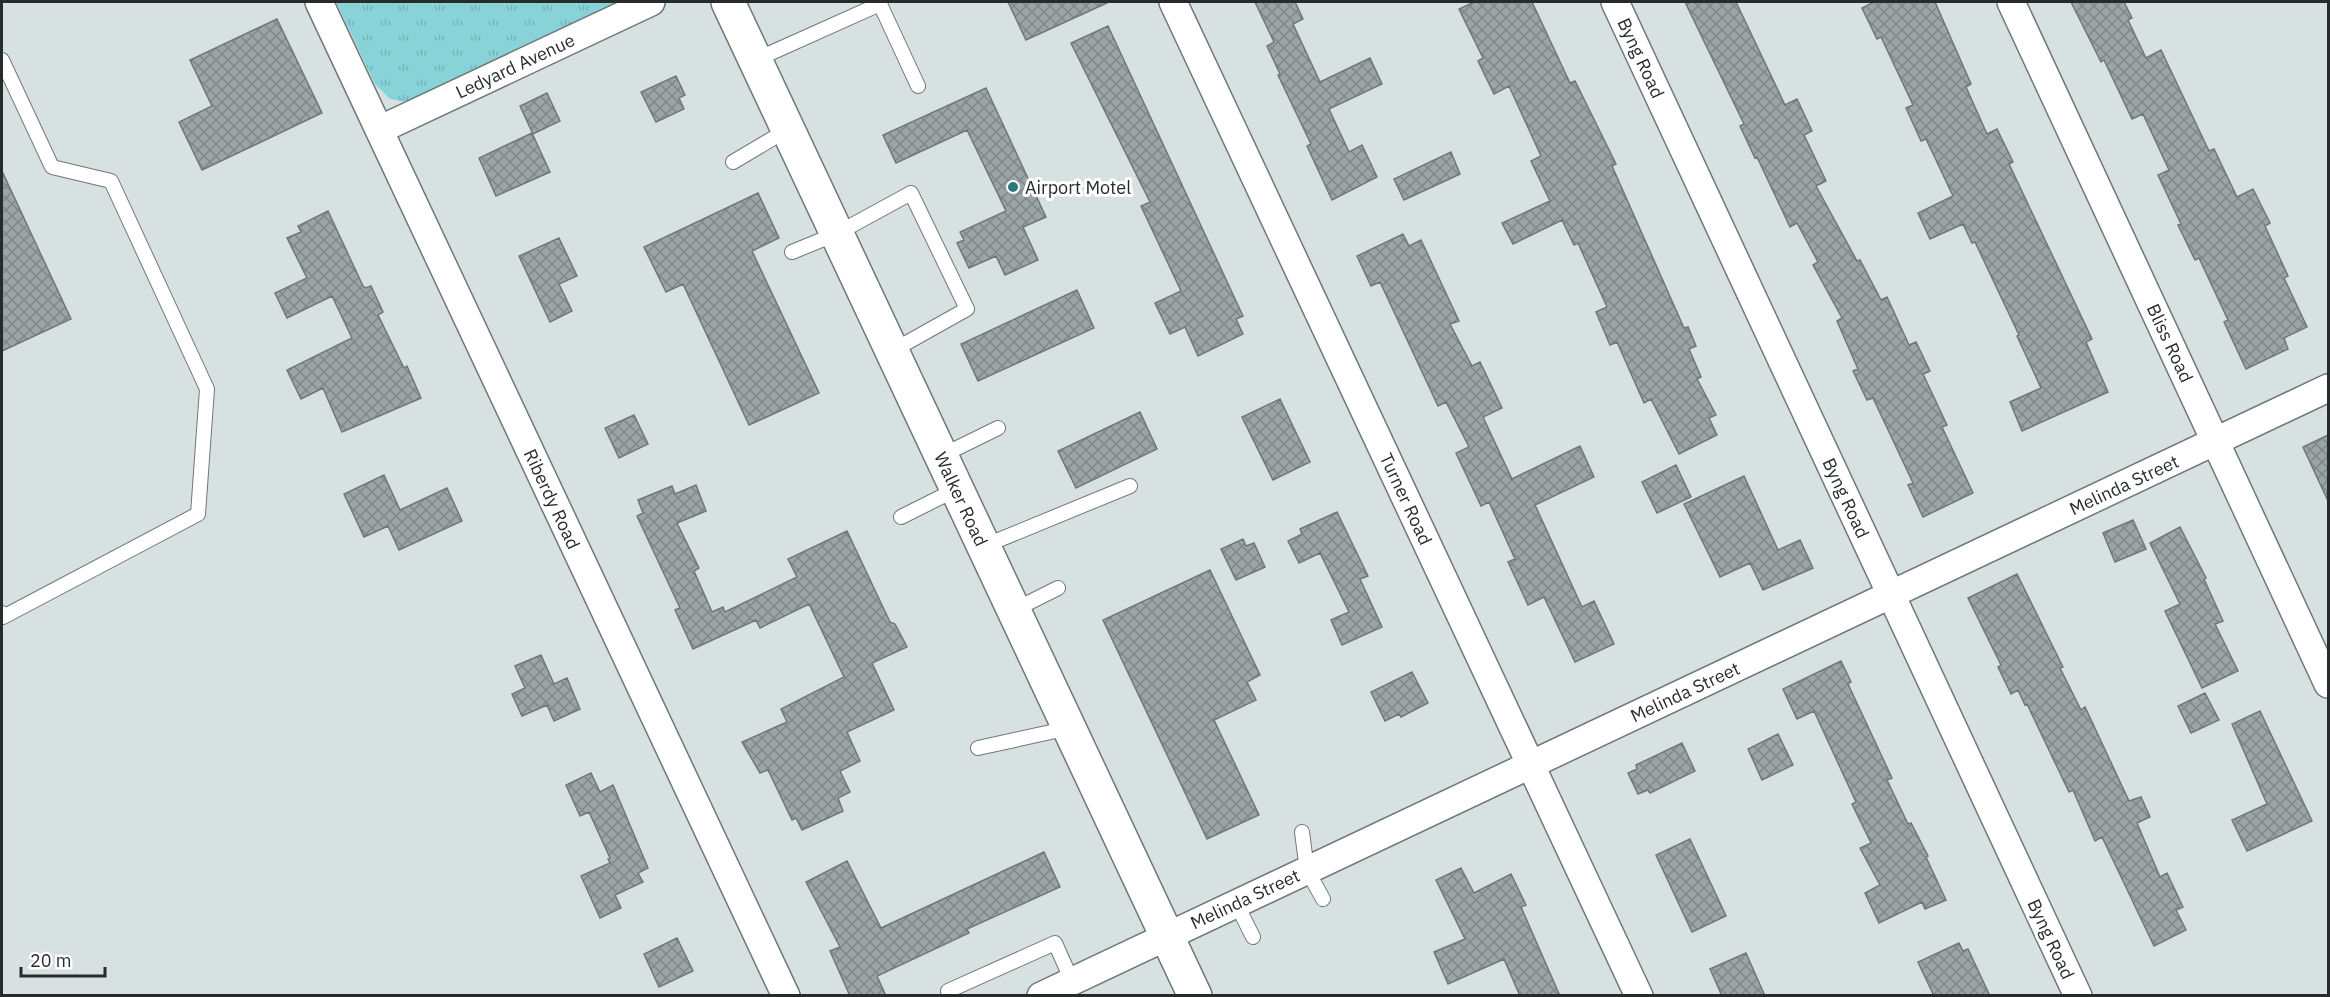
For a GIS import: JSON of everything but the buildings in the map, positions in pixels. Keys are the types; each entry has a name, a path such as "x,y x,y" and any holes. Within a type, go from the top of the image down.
{"main road":[{"name":"Walker Road","path":"728,2 1195,996"}],"street":[{"name":"Riberdy Road","path":"319,2 786,996"},
{"name":"Ledyard Avenue","path":"379,130 651,2"},
{"name":"Turner Road","path":"1173,2 1639,996"},
{"name":"Byng Road","path":"1615,2 2078,996"},
{"name":"Bliss Road","path":"2011,2 2328,684"},
{"name":"Melinda Street","path":"1041,996 2328,388"}],"lane":[{"path":"754,60 880,4 918,86"},
{"path":"2,60 52,167 111,181 207,389 198,514 2,616"},
{"path":"733,162 787,130"},
{"path":"792,252 836,234 911,194 967,309 891,351"},
{"path":"941,456 998,428"},
{"path":"984,546 1130,486"},
{"path":"901,517 957,489"},
{"path":"1014,610 1058,588"},
{"path":"978,748 1069,728"},
{"path":"1302,832 1307,870 1323,899"},
{"path":"1236,903 1253,937"},
{"path":"950,996 948,991 1056,943 1072,981"}],"green space":[{"path":"336,2 622,2 408,102 390,99 375,84"}],"place":[{"name":"Airport Motel","path":"1013,187"}]}
